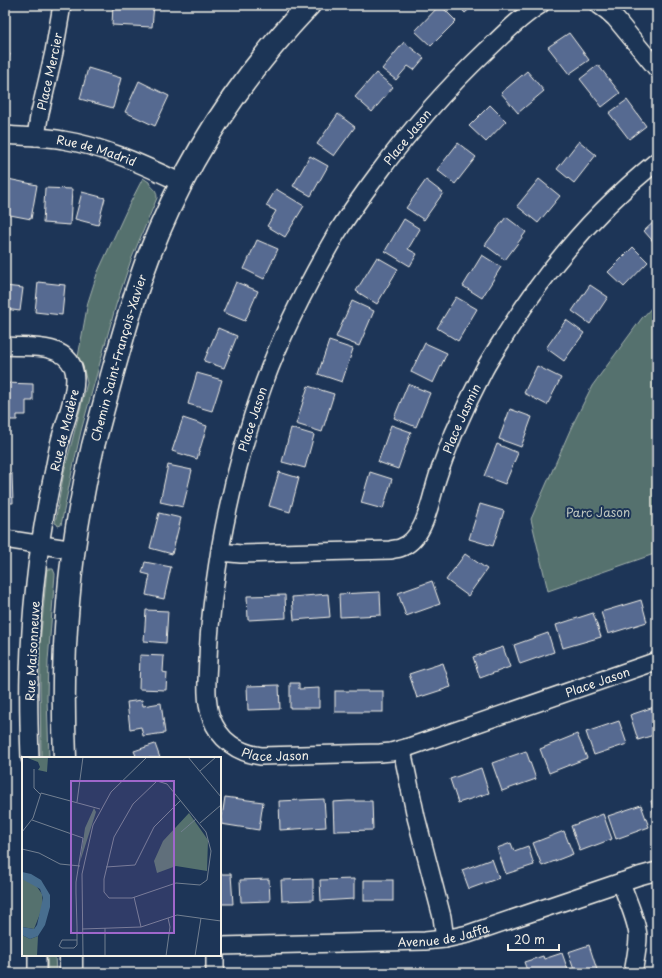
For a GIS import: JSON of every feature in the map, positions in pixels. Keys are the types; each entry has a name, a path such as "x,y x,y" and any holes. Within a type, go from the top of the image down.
{"street":[{"name":"Place Mercier","path":"36,137 39,116 54,52 62,5"},
{"name":"Chemin Saint-François-Xavier","path":"65,757 65,635 74,550 83,494 93,447 122,340 148,257 182,183 215,126 253,69 308,5"},
{"name":"Place Jason","path":"540,5 520,19 457,80 435,103 384,166 351,212 336,236 284,334 264,383 247,434 235,476 224,525 211,613 207,681 209,708 211,718 221,736 240,750 253,755 380,753 402,750 657,661"},
{"path":"599,5 615,18 657,69"},
{"name":"Rue de Madrid","path":"5,135 54,138 109,151 133,160 182,183"},
{"name":"Place Jasmin","path":"220,552 241,554 391,550 408,544 415,537 424,523 446,454 474,388 516,318 548,274 582,233 615,198 657,161"},
{"name":"Rue de Madère","path":"5,346 45,348 54,350 62,354 68,360 73,368 75,377 73,395 49,490 40,544"},
{"path":"5,539 74,550"},
{"name":"Rue Maisonneuve","path":"30,757 30,653 40,544"},
{"path":"402,750 416,817 442,917 445,939"},
{"name":"Avenue de Jaffa","path":"221,946 410,942 445,939 468,934 657,871"},
{"path":"621,882 635,922 638,936 633,973"},
{"path":"37,956 37,973"},
{"path":"71,956 71,973"},
{"path":"215,956 215,973"}],"green space":[{"path":"143,178 149,182 155,190 157,198 131,260 116,305 81,431 61,525 58,526 55,523 64,472 87,383 83,366 78,357 88,302 97,274"},
{"name":"Parc Jason","path":"657,302 657,553 548,591 531,519 571,428 592,386 642,318"},
{"path":"47,569 53,569 55,574 48,661 47,698 49,757 41,757 40,644"},
{"path":"47,956 55,956 56,973 48,973"}],"building":[{"path":"113,5 154,5 152,27 112,25"},
{"path":"440,5 456,21 431,46 415,31"},
{"path":"458,5 474,5 465,13"},
{"path":"569,33 589,60 569,74 548,47"},
{"path":"404,42 424,58 414,70 408,66 396,80 382,69"},
{"path":"5,52 10,54 5,70"},
{"path":"598,65 620,93 602,107 580,79"},
{"path":"88,68 121,78 113,108 80,99"},
{"path":"527,71 544,91 518,113 501,93"},
{"path":"376,73 393,87 372,112 355,97"},
{"path":"139,81 169,96 155,126 125,112"},
{"path":"627,100 646,126 629,139 609,113"},
{"path":"490,105 506,121 486,142 469,126"},
{"path":"338,114 355,127 334,156 317,144"},
{"path":"579,141 596,155 574,183 557,169"},
{"path":"458,143 476,157 455,184 437,170"},
{"path":"310,156 328,166 311,196 293,186"},
{"path":"8,179 37,185 31,219 5,214 5,195"},
{"path":"539,179 560,196 538,223 517,206"},
{"path":"426,180 443,193 424,220 406,208"},
{"path":"45,188 72,189 70,225 43,223"},
{"path":"276,189 304,206 285,237 267,226 276,211 266,206"},
{"path":"82,192 105,198 98,225 75,219"},
{"path":"506,217 526,232 505,260 485,245"},
{"path":"404,219 420,229 408,249 417,254 410,266 385,251"},
{"path":"657,219 657,246 644,231"},
{"path":"257,240 278,249 264,279 244,269"},
{"path":"633,247 648,262 624,287 608,272"},
{"path":"482,255 501,267 482,298 463,286"},
{"path":"377,257 398,269 377,304 356,291"},
{"path":"38,282 65,285 62,315 35,312"},
{"path":"236,282 258,291 245,321 223,312"},
{"path":"590,285 608,297 590,324 572,311"},
{"path":"5,286 23,288 20,311 5,309"},
{"path":"456,297 477,309 458,341 437,328"},
{"path":"352,301 374,311 359,346 336,337"},
{"path":"566,320 584,333 564,361 546,348"},
{"path":"218,328 237,336 224,368 204,361"},
{"path":"329,341 353,349 342,382 318,374"},
{"path":"425,343 447,353 433,383 411,372"},
{"path":"537,366 561,378 547,405 524,393"},
{"path":"197,373 222,380 212,411 188,404"},
{"path":"5,383 33,384 33,401 26,401 26,415 17,415 17,420 5,420"},
{"path":"408,384 430,393 416,427 394,418"},
{"path":"308,386 334,394 322,432 296,424"},
{"path":"510,409 532,417 521,447 499,439"},
{"path":"183,418 207,426 197,459 172,451"},
{"path":"391,425 411,432 398,469 378,462"},
{"path":"291,428 314,435 305,468 282,462"},
{"path":"497,444 518,453 505,484 484,476"},
{"path":"168,465 192,470 183,507 160,502"},
{"path":"279,472 299,478 290,512 269,506"},
{"path":"370,472 392,479 383,509 361,503"},
{"path":"5,474 12,474 13,503 5,503"},
{"path":"480,504 504,511 493,546 469,539"},
{"path":"159,513 181,518 172,554 150,548"},
{"path":"465,554 487,569 468,596 446,580"},
{"path":"145,562 171,567 164,599 146,595 150,575 142,573"},
{"path":"432,581 440,604 406,616 398,593"},
{"path":"380,592 381,615 340,617 339,594"},
{"path":"328,594 330,617 294,620 292,597"},
{"path":"285,595 286,618 248,620 247,596"},
{"path":"657,596 657,619 656,619 653,597"},
{"path":"641,600 647,622 608,634 601,612"},
{"path":"146,610 168,611 166,643 144,641"},
{"path":"593,613 601,637 563,648 556,625"},
{"path":"548,633 554,652 520,664 514,645"},
{"path":"503,647 510,667 480,678 473,657"},
{"path":"140,655 164,656 163,672 167,673 166,690 139,689"},
{"path":"443,663 451,687 417,698 409,674"},
{"path":"290,683 299,683 299,689 319,688 319,708 290,708"},
{"path":"279,685 280,709 248,710 247,686"},
{"path":"335,691 383,691 383,712 335,712"},
{"path":"142,700 143,706 161,703 165,733 143,736 141,727 130,729 127,702"},
{"path":"657,706 657,734 638,740 630,715"},
{"path":"619,721 627,744 594,755 586,732"},
{"path":"577,734 587,758 549,773 540,749"},
{"path":"155,744 160,757 137,757 134,751"},
{"path":"526,751 536,779 502,791 492,763"},
{"path":"481,768 489,793 458,803 450,779"},
{"path":"225,797 263,802 259,830 221,824"},
{"path":"324,799 326,827 280,830 279,801"},
{"path":"657,799 657,822 656,823 651,801"},
{"path":"372,801 373,830 334,831 333,802"},
{"path":"641,805 649,827 616,839 608,816"},
{"path":"603,814 612,839 580,851 571,826"},
{"path":"564,831 573,854 542,866 533,843"},
{"path":"511,843 514,851 528,846 534,865 506,874 497,848"},
{"path":"492,859 499,878 469,889 462,870"},
{"path":"221,874 231,874 233,904 221,904"},
{"path":"269,879 270,901 241,902 240,880"},
{"path":"313,879 313,900 282,901 281,880"},
{"path":"354,879 354,899 321,901 320,880"},
{"path":"364,880 393,880 393,901 364,901"},
{"path":"589,945 598,973 575,973 568,952"},
{"path":"562,953 569,973 528,973 524,962 543,956 544,959"}]}
